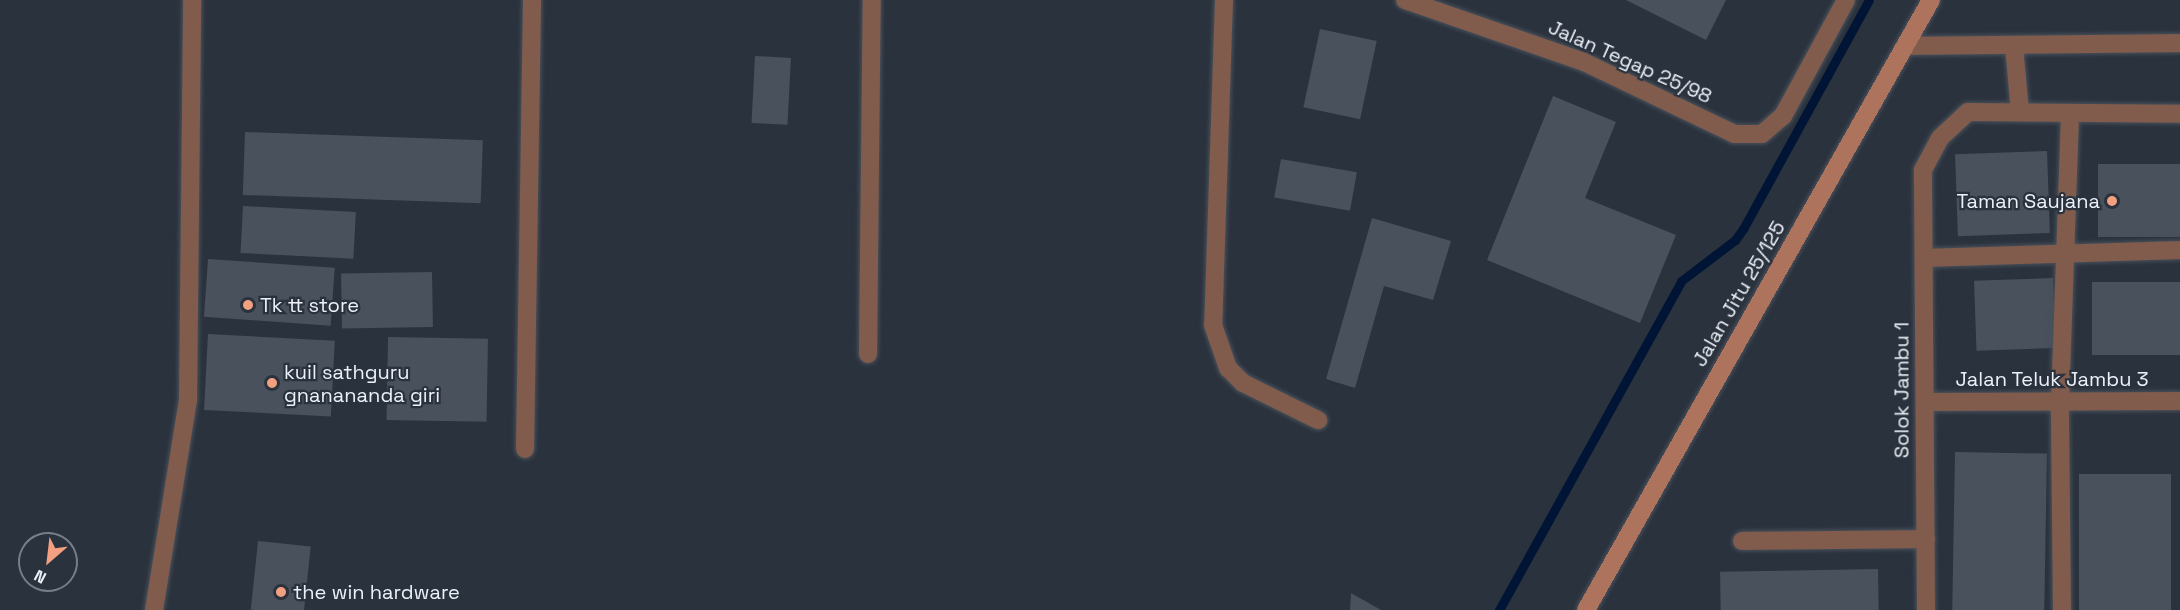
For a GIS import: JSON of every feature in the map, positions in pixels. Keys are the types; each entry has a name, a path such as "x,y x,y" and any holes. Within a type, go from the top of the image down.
{"street":[{"path":"154,610 188,400 192,0"},
{"path":"525,449 532,0"},
{"path":"868,354 872,0"},
{"path":"1224,0 1213,325 1228,368 1243,383 1318,420"},
{"name":"Jalan Tegap 25/98","path":"1405,0 1584,62 1734,134 1762,134 1783,116 1846,0"},
{"name":"Jalan Jitu 25/125","path":"1586,610 1931,0"},
{"path":"1906,45 2180,43"},
{"path":"2014,46 2020,112 2180,114"},
{"name":"Solok Jambu 1","path":"1926,610 1923,170 1940,138 1968,112 2020,112"},
{"path":"2062,610 2060,402 2067,254 2070,113"},
{"path":"1924,258 2180,250"},
{"name":"Jalan Teluk Jambu 3","path":"1925,402 2180,401"},
{"path":"1742,541 1926,539"}],"building":[{"path":"1626,0 1726,0 1706,40"},
{"path":"1320,29 1377,41 1360,119 1303,107"},
{"path":"755,56 791,58 787,125 751,123"},
{"path":"1553,96 1616,122 1585,198 1676,235 1640,323 1487,260"},
{"path":"245,132 483,140 481,203 243,195"},
{"path":"2047,151 2050,233 1958,236 1955,154"},
{"path":"1281,159 1357,172 1350,211 1274,197"},
{"path":"2098,164 2180,164 2180,237 2098,237"},
{"path":"243,206 356,212 353,259 241,253"},
{"path":"1372,218 1451,241 1433,300 1384,286 1355,388 1326,379"},
{"path":"208,259 335,268 331,326 204,317"},
{"path":"432,272 433,327 342,329 341,274"},
{"path":"2053,278 2055,348 1976,351 1974,281"},
{"path":"2092,282 2180,282 2180,355 2092,355"},
{"path":"208,334 335,341 331,417 204,410"},
{"path":"388,337 488,339 487,422 387,420"},
{"path":"1955,452 2047,454 2044,610 1952,610"},
{"path":"2079,474 2171,474 2171,610 2079,610"},
{"path":"258,541 311,547 304,610 251,610"},
{"path":"1878,569 1879,610 1721,610 1720,572"},
{"path":"1351,593 1381,610 1350,610"}],"waterway":[{"path":"1499,610 1681,281 1735,240 1743,229 1869,0"}],"place":[{"name":"Taman Saujana","path":"2112,201"},
{"name":"Tk tt store","path":"248,305"},
{"name":"kuil sathguru gnanananda giri","path":"272,383"},
{"name":"the win hardware","path":"281,592"}]}
